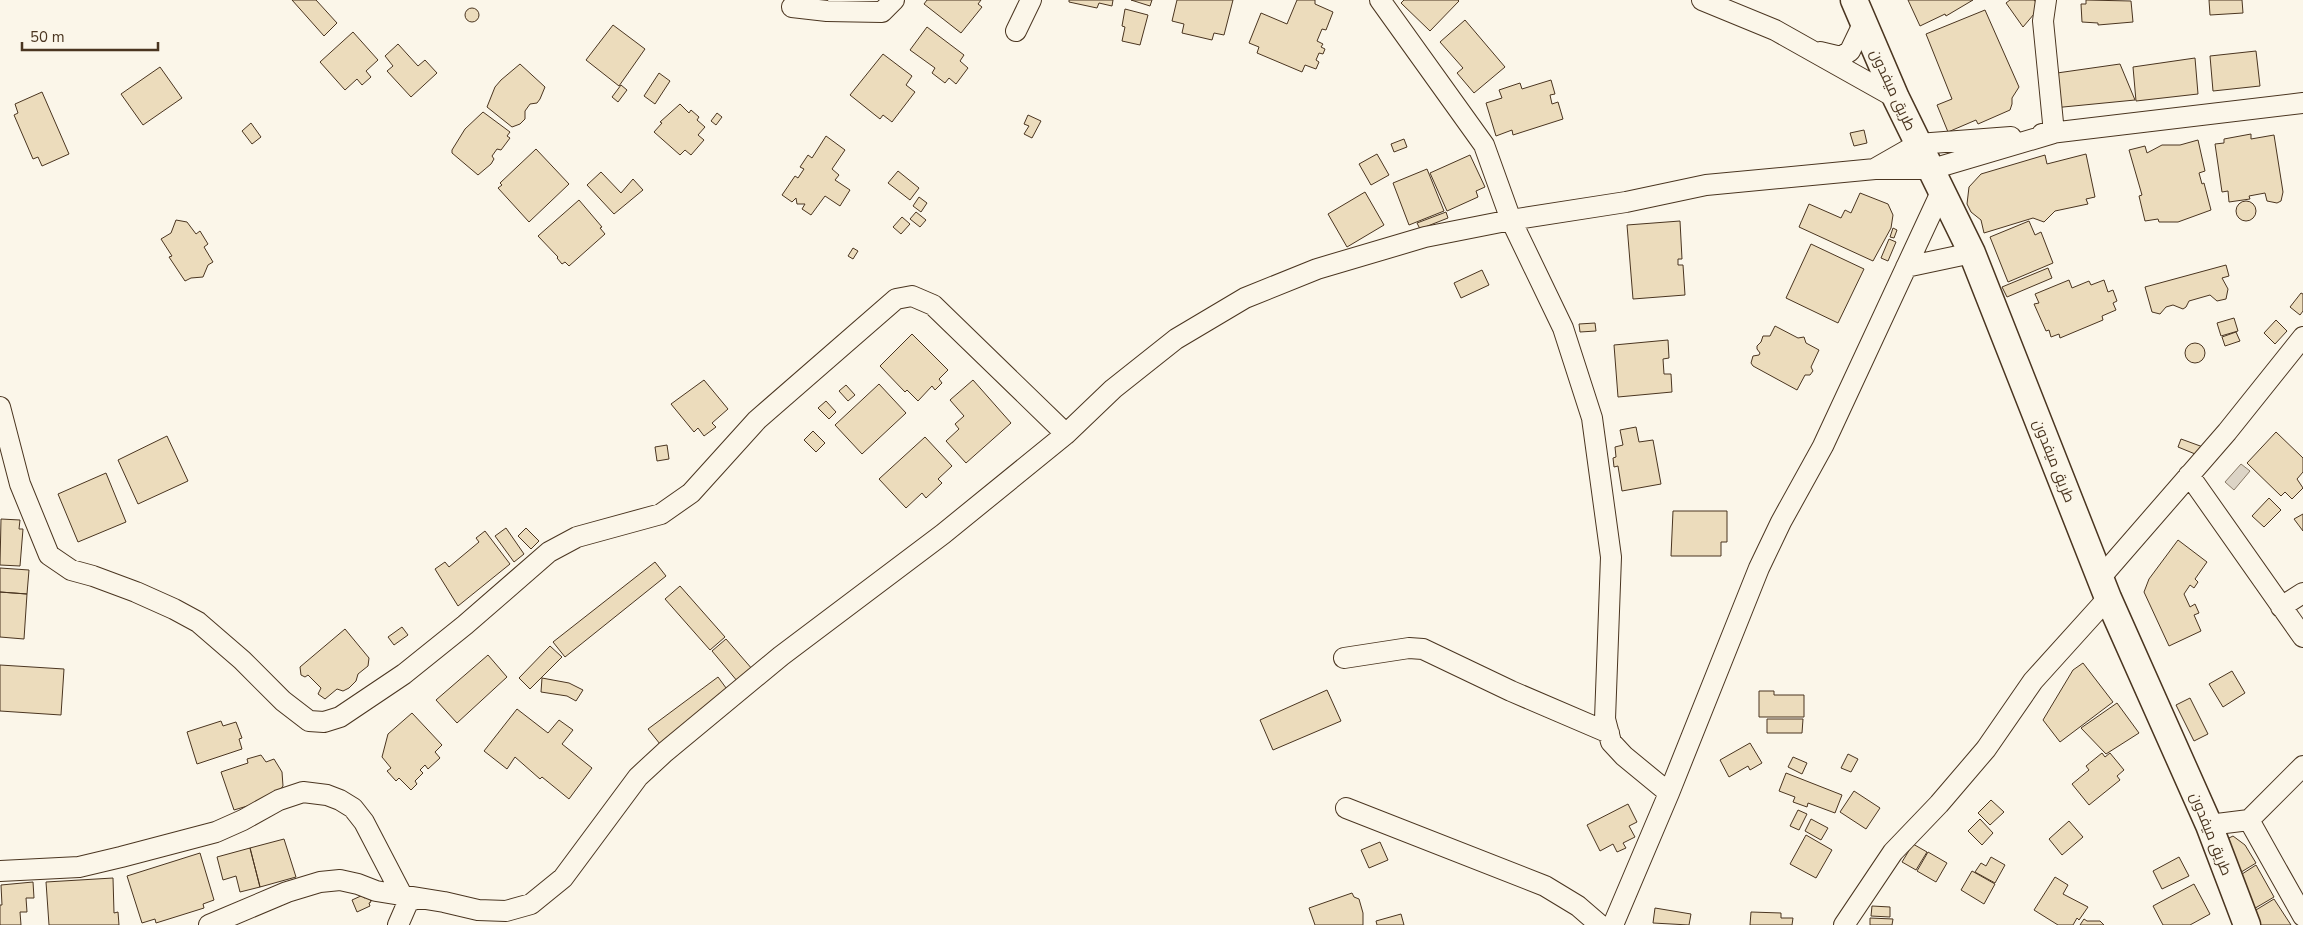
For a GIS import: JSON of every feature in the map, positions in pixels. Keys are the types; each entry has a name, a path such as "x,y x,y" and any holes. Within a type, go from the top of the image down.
{"main road":[{"name":"طريق ميفدون","path":"1854,0 1896,98 1972,253 2104,588 2209,825 2247,925"}],"street":[{"path":"792,7 827,11 882,12 894,0"},
{"path":"1016,31 1031,0"},
{"path":"1380,0 1484,144 1511,220 1563,328 1592,418 1611,557 1605,719 1611,742 1624,756 1669,793"},
{"path":"1702,0 1775,30 1896,98"},
{"path":"2046,0 2043,21 2054,133"},
{"path":"1813,51 1842,56 1850,51 1863,24"},
{"path":"1875,169 1918,144 2054,133 2303,103"},
{"path":"209,925 287,892 320,882 340,880 376,891 478,910 506,912 531,904 564,878 638,777 665,752 781,656 943,534 1066,434 1113,389 1176,339 1246,298 1317,268 1425,237 1511,220 1626,202 1706,185 1875,169 1937,179 2054,133"},
{"path":"1612,925 1669,793 1760,568 1782,522 1823,446 1906,267 1937,179"},
{"path":"1906,267 1972,253"},
{"path":"0,407 20,484 49,555 71,570 136,592 174,608 198,622 242,660 283,701 309,721 324,722 340,717 404,674 465,625 549,552 576,538 661,514 691,493 758,420 896,299 912,296 933,305 1066,434"},
{"path":"1844,925 1893,852 1939,804 1986,749 2033,681 2189,475 2251,403 2303,337"},
{"path":"2189,475 2303,637"},
{"path":"2281,607 2303,593"},
{"path":"1344,658 1409,648 1423,649 1511,691 1609,734"},
{"path":"2209,825 2248,820 2303,766"},
{"path":"0,871 79,867 121,857 216,832 243,820 279,800 303,792 327,795 353,808 364,822 410,897"},
{"path":"1346,808 1545,886 1578,906 1600,925"},
{"path":"2248,820 2303,916"},
{"path":"398,925 410,897"}],"shaded area":[{"path":"2241,464 2250,471 2234,490 2225,482"}],"building":[{"path":"292,0 316,0 337,23 324,36"},
{"path":"927,0 981,0 978,4 982,7 961,33 924,4"},
{"path":"1069,0 1113,0 1112,6 1099,3 1097,8 1069,2"},
{"path":"1131,0 1152,0 1150,6"},
{"path":"1177,0 1233,0 1224,35 1214,33 1212,40 1182,33 1184,24 1172,21"},
{"path":"1297,0 1315,0 1315,4 1333,12 1326,30 1322,29 1317,41 1323,44 1321,47 1325,49 1323,54 1319,53 1316,60 1319,62 1316,69 1305,65 1302,72 1257,53 1259,47 1249,43 1261,13 1287,24"},
{"path":"1404,0 1459,1 1430,31 1401,3"},
{"path":"1908,0 1973,0 1946,16 1945,14 1920,26"},
{"path":"2010,0 2034,0 2040,7 2023,27 2006,3"},
{"path":"2086,0 2131,1 2133,22 2098,25 2098,23 2082,22 2081,4 2086,4"},
{"path":"2209,0 2242,0 2243,13 2210,15"},
{"path":"472,8 477,10 479,15 477,20 472,22 467,20 465,15 467,10"},
{"path":"1125,9 1148,15 1140,45 1122,41 1125,27 1122,26"},
{"path":"1985,10 2019,87 2012,98 2010,110 1978,124 1976,120 1948,132 1937,105 1952,99 1926,34"},
{"path":"1465,20 1505,67 1474,93 1457,73 1463,68 1440,42"},
{"path":"613,25 645,49 619,86 586,60"},
{"path":"927,27 964,55 960,61 968,68 956,84 949,78 945,83 932,73 935,68 910,50"},
{"path":"353,32 378,60 366,71 371,77 362,85 357,79 345,90 320,62"},
{"path":"398,44 418,66 425,60 437,73 411,97 387,71 393,66 385,56"},
{"path":"2256,51 2260,86 2213,91 2210,56"},
{"path":"883,54 912,76 906,85 915,92 892,122 883,115 880,119 850,95"},
{"path":"2195,58 2198,94 2136,101 2133,67"},
{"path":"520,64 545,87 537,103 530,104 525,111 525,119 520,124 512,127 487,107 495,87"},
{"path":"2120,64 2135,100 2053,108 2050,74"},
{"path":"160,67 182,98 143,125 121,94"},
{"path":"659,73 670,81 655,104 644,96"},
{"path":"1551,80 1555,94 1550,95 1552,104 1558,102 1563,119 1513,135 1512,130 1496,136 1486,103 1502,98 1499,90 1520,83 1522,89"},
{"path":"621,85 627,90 618,102 612,97"},
{"path":"42,92 69,154 42,166 38,157 33,159 14,115 18,113 15,104"},
{"path":"680,104 689,113 691,110 699,117 697,120 705,127 698,135 704,140 691,155 685,150 680,155 654,132 662,123 660,122"},
{"path":"483,112 510,132 507,136 510,138 501,150 497,149 492,156 494,159 491,164 478,175 452,153 452,150 465,129"},
{"path":"717,113 722,117 716,125 711,121"},
{"path":"1028,115 1041,121 1032,138 1024,134 1029,126 1024,124"},
{"path":"251,123 261,137 252,144 242,131"},
{"path":"1864,130 1867,143 1854,146 1850,133"},
{"path":"2251,134 2251,139 2274,135 2283,192 2281,201 2277,203 2267,201 2265,193 2249,196 2250,199 2229,202 2228,191 2222,192 2215,144 2224,143 2224,139"},
{"path":"826,136 845,150 832,169 839,175 835,180 850,190 840,206 825,196 811,215 802,209 805,204 797,204 796,198 792,202 782,195 795,176 798,178 804,169 800,167 808,155 812,158"},
{"path":"1404,139 1407,147 1394,152 1391,144"},
{"path":"2198,140 2205,171 2199,173 2202,184 2204,183 2211,210 2178,222 2159,222 2158,219 2145,221 2139,196 2142,195 2129,150 2145,146 2147,153 2162,145 2180,145"},
{"path":"536,149 569,184 529,222 498,188 502,185 500,183"},
{"path":"1377,154 1389,175 1371,185 1359,164"},
{"path":"2086,154 2095,197 2086,199 2088,204 2055,211 2044,222 2033,218 1984,233 1981,220 1971,212 1967,204 1969,187 1981,174 2045,155 2047,164"},
{"path":"1470,155 1485,187 1476,191 1478,197 1447,211 1430,173"},
{"path":"1427,169 1444,211 1409,225 1393,183"},
{"path":"898,171 919,188 910,200 888,183"},
{"path":"601,172 621,193 633,179 643,190 614,214 587,185"},
{"path":"1365,192 1384,225 1347,247 1328,214"},
{"path":"1860,193 1888,204 1893,215 1891,228 1873,261 1799,227 1809,204 1841,218 1845,210 1851,213"},
{"path":"919,197 927,203 921,212 913,206"},
{"path":"579,200 602,227 600,228 605,234 569,266 565,262 562,264 558,257 538,236"},
{"path":"2246,201 2253,204 2256,211 2253,218 2246,221 2239,218 2236,211 2239,204"},
{"path":"916,212 926,220 920,227 910,219"},
{"path":"1446,212 1448,218 1420,229 1417,223"},
{"path":"902,217 910,224 901,234 893,227"},
{"path":"176,220 187,222 196,234 200,231 208,244 204,247 213,262 208,265 203,277 191,278 185,281 169,257 172,256 161,239 171,233"},
{"path":"1680,221 1682,259 1678,259 1678,265 1683,265 1685,295 1633,299 1627,225"},
{"path":"2029,221 2035,235 2041,232 2053,263 2008,282 1990,237"},
{"path":"1893,228 1897,230 1894,238 1890,237"},
{"path":"1889,239 1896,242 1888,261 1881,258"},
{"path":"1811,244 1864,269 1838,323 1786,298"},
{"path":"853,248 858,251 853,259 848,256"},
{"path":"2226,265 2229,276 2222,278 2228,289 2226,299 2217,301 2210,295 2189,301 2183,309 2173,305 2166,307 2160,314 2152,312 2145,287"},
{"path":"2048,268 2052,278 2007,297 2002,287"},
{"path":"1482,270 1489,285 1461,298 1454,283"},
{"path":"2069,280 2072,288 2089,281 2091,285 2104,280 2108,292 2113,290 2117,301 2113,303 2116,310 2102,316 2103,320 2060,338 2059,334 2051,337 2049,330 2046,331 2034,304 2039,303 2035,294"},
{"path":"2301,293 2303,294 2303,311 2300,315 2290,307"},
{"path":"2234,318 2238,331 2221,336 2217,323"},
{"path":"2276,320 2287,331 2275,344 2264,333"},
{"path":"1595,323 1596,331 1580,332 1579,324"},
{"path":"1775,326 1798,338 1804,337 1806,343 1819,350 1811,367 1813,371 1810,375 1805,375 1797,390 1753,366 1751,363 1753,356 1760,353 1757,346 1763,336 1770,336"},
{"path":"2236,332 2240,341 2225,346 2222,337"},
{"path":"912,334 948,370 939,379 942,383 935,390 932,386 918,401 907,390 905,392 880,366"},
{"path":"1668,340 1669,358 1663,359 1664,374 1671,374 1672,392 1618,397 1614,345"},
{"path":"2195,343 2202,346 2205,353 2202,360 2195,363 2188,360 2185,353 2188,346"},
{"path":"704,380 728,409 712,423 716,427 704,436 698,428 694,432 671,404"},
{"path":"973,380 1011,423 966,463 946,441 959,429 955,424 964,416 950,400"},
{"path":"879,384 906,413 862,454 835,425"},
{"path":"846,385 855,395 848,401 839,391"},
{"path":"826,401 836,412 829,419 818,408"},
{"path":"1636,427 1639,442 1653,440 1661,484 1622,491 1618,466 1614,467 1615,447 1623,445 1620,430"},
{"path":"813,431 825,443 816,452 804,440"},
{"path":"2276,432 2303,458 2303,472 2297,479 2303,488 2292,499 2285,492 2281,496 2247,463"},
{"path":"167,436 188,481 138,504 118,460"},
{"path":"925,437 952,466 938,479 942,483 926,498 922,493 906,508 879,479"},
{"path":"2181,439 2203,447 2200,456 2178,447"},
{"path":"667,445 669,459 657,461 655,447"},
{"path":"106,473 126,522 78,542 58,494"},
{"path":"2269,498 2281,510 2264,527 2252,516"},
{"path":"1673,511 1727,511 1727,542 1721,542 1721,556 1671,556"},
{"path":"2303,514 2303,531 2294,519"},
{"path":"1,519 20,520 19,529 23,529 20,566 0,565"},
{"path":"506,528 524,554 514,562 495,536"},
{"path":"526,528 539,541 531,549 518,536"},
{"path":"485,531 510,564 458,606 435,569 445,562 449,567 479,542 476,538"},
{"path":"2178,540 2207,562 2195,579 2198,582 2194,588 2190,585 2184,594 2190,607 2195,604 2199,613 2194,615 2201,631 2169,646 2144,592 2149,579"},
{"path":"655,562 666,576 565,657 553,642"},
{"path":"0,568 29,570 27,594 0,592"},
{"path":"680,586 725,637 710,650 665,599"},
{"path":"0,592 27,594 24,639 0,637"},
{"path":"402,627 408,635 394,645 388,637"},
{"path":"345,629 369,658 368,666 358,674 356,681 349,688 343,691 337,689 325,699 318,694 321,688 308,675 305,677 301,675 300,667"},
{"path":"726,639 753,670 738,682 712,651"},
{"path":"550,646 562,657 530,689 519,678"},
{"path":"488,655 507,677 457,723 436,700"},
{"path":"2083,663 2113,702 2060,742 2043,720 2073,670"},
{"path":"0,665 64,669 61,715 0,711"},
{"path":"2232,671 2245,693 2223,707 2209,684"},
{"path":"718,677 729,692 660,744 648,729"},
{"path":"542,678 569,683 583,690 576,701 567,696 541,692"},
{"path":"1327,690 1341,721 1273,750 1260,720"},
{"path":"1759,691 1774,691 1774,695 1804,695 1804,717 1759,717"},
{"path":"2190,698 2208,734 2194,741 2176,705"},
{"path":"2117,703 2139,733 2106,754 2081,728"},
{"path":"517,709 548,733 559,720 573,730 562,744 592,768 569,799 542,777 540,779 515,757 507,769 484,751"},
{"path":"412,713 442,745 435,752 440,758 428,769 425,765 420,770 423,773 415,781 417,784 411,790 399,778 396,781 387,771 391,768 382,757 388,734"},
{"path":"1767,719 1803,719 1802,733 1767,733"},
{"path":"221,721 223,726 236,722 242,738 239,739 242,749 197,764 187,732"},
{"path":"1750,743 1762,763 1750,770 1748,766 1729,777 1720,760"},
{"path":"2102,753 2105,757 2110,753 2124,770 2117,776 2120,780 2089,805 2072,784 2089,770 2086,766"},
{"path":"1848,754 1858,759 1851,772 1841,768"},
{"path":"261,755 266,762 274,759 282,772 283,786 274,798 234,810 221,772 248,763 247,759"},
{"path":"1793,757 1807,763 1802,774 1788,767"},
{"path":"1786,773 1842,795 1835,813 1808,803 1807,807 1793,802 1795,797 1779,791"},
{"path":"1854,791 1880,808 1866,829 1840,812"},
{"path":"1991,800 2004,812 1990,825 1978,813"},
{"path":"1628,804 1637,822 1629,826 1635,837 1623,843 1626,848 1617,852 1613,844 1600,851 1587,825"},
{"path":"1798,810 1807,814 1799,830 1790,826"},
{"path":"1811,819 1828,828 1821,840 1805,831"},
{"path":"1980,819 1993,833 1982,845 1968,831"},
{"path":"2069,821 2083,837 2062,855 2049,839"},
{"path":"1806,835 1832,850 1816,878 1790,864"},
{"path":"2233,836 2245,845 2256,863 2238,874 2227,839"},
{"path":"284,839 296,877 260,887 250,848"},
{"path":"1380,842 1388,860 1369,868 1361,850"},
{"path":"1913,844 1927,852 1916,870 1902,862"},
{"path":"250,848 260,887 240,892 236,876 223,880 217,857"},
{"path":"1928,852 1947,863 1936,882 1917,871"},
{"path":"200,853 214,900 203,904 204,908 156,923 155,919 142,923 127,876"},
{"path":"1991,857 2005,865 1995,883 1975,872 1981,863 1986,866"},
{"path":"2179,857 2189,876 2162,889 2153,871"},
{"path":"2256,865 2274,897 2252,910 2239,876"},
{"path":"1972,871 1995,884 1984,904 1961,890"},
{"path":"2055,877 2068,885 2063,894 2088,907 2073,925 2058,925 2034,910"},
{"path":"113,878 114,913 118,912 119,925 49,925 46,882"},
{"path":"33,882 34,898 26,898 27,912 20,912 21,925 0,925 1,885"},
{"path":"2194,884 2210,914 2190,925 2163,925 2153,906"},
{"path":"1352,893 1354,897 1359,899 1363,913 1363,925 1315,925 1309,908"},
{"path":"363,895 364,898 369,896 370,906 357,912 352,900"},
{"path":"2274,899 2291,925 2256,925 2251,913"},
{"path":"1872,906 1890,907 1890,917 1871,916"},
{"path":"1655,908 1691,914 1689,925 1653,923"},
{"path":"1751,912 1781,913 1781,918 1793,918 1792,925 1750,925"},
{"path":"1401,914 1404,925 1377,925 1376,921"},
{"path":"1870,918 1893,919 1892,925 1870,925"},
{"path":"2084,919 2087,921 2100,921 2104,925 2080,925"}]}
